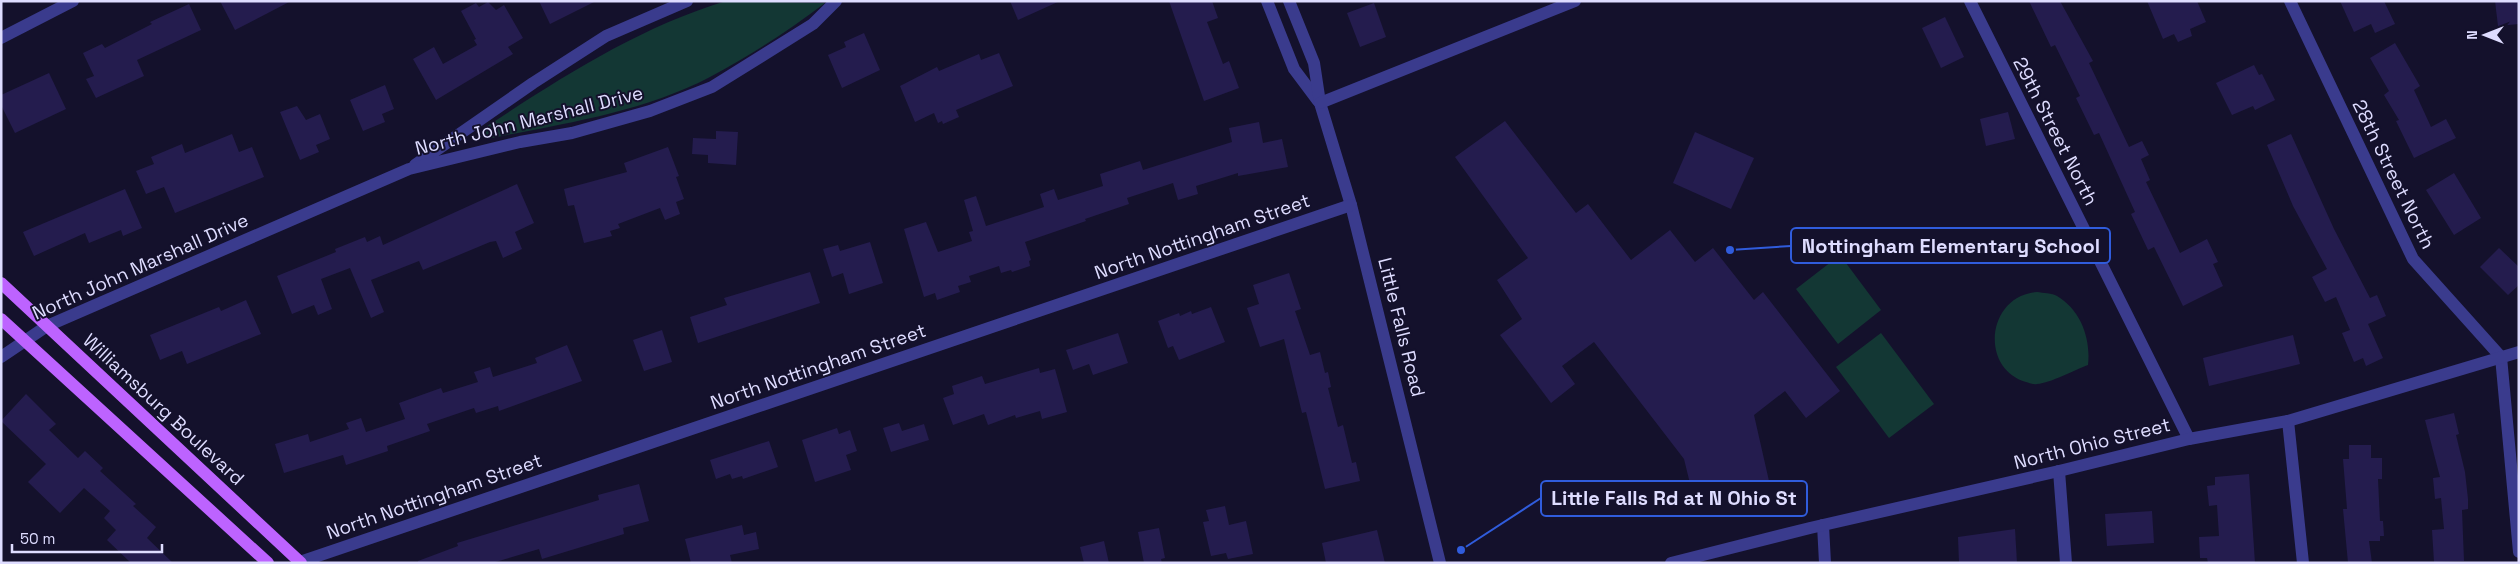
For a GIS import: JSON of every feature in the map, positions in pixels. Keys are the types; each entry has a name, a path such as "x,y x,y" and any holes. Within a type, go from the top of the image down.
{"main road":[{"name":"Williamsburg Boulevard","path":"1,284 299,562"},
{"path":"1,318 268,563"}],"street":[{"path":"1,38 47,7 73,1"},
{"name":"North John Marshall Drive","path":"409,169 533,83 606,36 687,1"},
{"name":"North John Marshall Drive","path":"1,357 23,340 47,326 409,169 520,142 572,133 650,111 712,87 813,24 836,1"},
{"name":"Little Falls Road","path":"1267,1 1294,70 1320,103"},
{"name":"Little Falls Road","path":"1289,1 1314,63 1320,103 1351,205 1440,563"},
{"path":"1320,103 1575,1"},
{"name":"29th Street North","path":"1970,1 2189,439"},
{"name":"28th Street North","path":"2290,1 2413,259 2501,357"},
{"name":"North Nottingham Street","path":"299,562 1351,205"},
{"name":"North Ohio Street","path":"1671,563 1823,525 2189,439 2288,422 2519,352"},
{"path":"2501,357 2519,552"},
{"path":"2288,422 2303,563"},
{"path":"2059,471 2066,563"},
{"path":"1823,525 1825,563"}],"green space":[{"path":"726,1 825,3 754,52 710,77 684,89 656,100 600,116 487,139 484,128 571,73 661,25"},
{"path":"1840,255 1881,310 1838,344 1796,289"},
{"path":"2037,292 2055,295 2072,309 2083,326 2089,355 2088,365 2049,381 2034,384 2011,374 2001,363 1996,348 1995,333 1999,319 2008,306 2020,296"},
{"path":"1881,333 1934,404 1889,438 1836,367"}],"building":[{"path":"220,1 291,1 235,30"},
{"path":"539,1 596,1 550,24"},
{"path":"1010,1 1060,1 1018,20"},
{"path":"1169,1 1212,1 1218,18 1207,22 1223,64 1229,61 1239,88 1204,101"},
{"path":"2029,1 2060,1 2093,61 2089,63 2129,147 2142,141 2149,155 2141,159 2150,180 2146,182 2180,253 2207,239 2218,262 2213,264 2223,286 2183,306 2154,247 2148,250 2131,214 2135,212 2099,133 2094,135 2076,98 2080,96 2055,45 2051,47"},
{"path":"2147,1 2197,1 2206,22 2190,29 2192,36 2178,42 2174,34 2163,39"},
{"path":"2340,1 2384,1 2395,24 2375,33 2371,24 2354,32"},
{"path":"2495,1 2519,1 2519,24 2498,26"},
{"path":"488,2 496,10 504,5 523,38 508,47 513,54 436,100 413,59 434,47 443,64 477,45 474,40 476,39 461,11 476,3 479,7"},
{"path":"1374,3 1386,37 1360,47 1347,13"},
{"path":"189,4 201,30 137,60 144,76 96,98 86,79 94,76 83,53 102,44 105,48 152,24 150,22"},
{"path":"1945,17 1964,57 1941,68 1922,28"},
{"path":"864,33 880,70 842,88 828,55 846,47 844,42"},
{"path":"2395,43 2420,86 2414,90 2431,127 2446,119 2456,138 2414,158 2396,121 2399,120 2384,95 2389,91 2370,58"},
{"path":"999,53 1013,86 956,110 959,117 943,124 942,121 938,123 934,113 915,122 900,86 937,67 939,71 979,54 981,60"},
{"path":"2254,65 2259,75 2262,74 2275,100 2255,110 2253,106 2232,115 2216,83"},
{"path":"49,73 66,109 15,133 1,105 1,95"},
{"path":"385,85 394,109 382,114 385,122 363,131 350,100"},
{"path":"297,106 306,120 320,114 330,139 316,145 319,152 300,160 280,112"},
{"path":"2008,112 2015,139 1986,146 1980,119"},
{"path":"1505,121 1576,213 1588,204 1631,260 1670,230 1695,262 1713,248 1754,300 1763,292 1840,391 1806,418 1785,391 1754,415 1769,481 1759,484 1761,491 1696,508 1684,459 1594,342 1562,366 1575,384 1551,403 1500,335 1522,319 1497,280 1528,258 1455,157"},
{"path":"1259,122 1263,143 1282,139 1288,167 1238,176 1238,173 1196,186 1198,194 1178,200 1173,183 1127,198 1129,204 1025,242 1031,260 1029,261 1030,266 1012,272 1011,270 1001,273 999,266 969,276 971,282 958,286 960,292 937,300 935,293 924,297 904,229 926,222 938,252 972,241 969,232 973,231 964,200 976,196 986,226 1044,207 1040,194 1054,189 1058,200 1103,186 1100,174 1140,161 1143,170 1232,142 1229,128"},
{"path":"716,131 738,132 736,165 708,163 708,155 692,154 693,138 716,139"},
{"path":"1695,132 1754,158 1731,209 1673,183"},
{"path":"232,134 239,152 252,147 264,177 175,213 164,187 146,194 136,171 154,164 151,157 182,144 185,153"},
{"path":"2291,134 2334,229 2370,298 2377,295 2386,316 2368,324 2383,358 2366,366 2363,358 2354,362 2342,333 2350,330 2336,297 2325,302 2312,277 2327,269 2293,206 2267,145"},
{"path":"668,147 679,176 676,177 684,199 676,202 680,214 665,220 660,208 618,224 620,228 610,231 612,236 584,243 574,205 568,206 564,189 627,172 624,163"},
{"path":"2454,173 2481,218 2454,235 2426,190"},
{"path":"517,184 534,223 515,232 522,249 503,258 496,241 490,242 423,270 419,261 371,280 384,312 371,318 350,268 321,279 332,309 318,315 314,305 292,314 277,276 336,252 335,249 365,237 367,242 380,236 383,245"},
{"path":"125,189 142,228 123,236 121,230 89,243 85,233 34,256 23,232"},
{"path":"870,242 883,283 849,294 843,273 832,277 823,249 838,245 840,251"},
{"path":"2499,248 2519,267 2519,285 2508,295 2480,267"},
{"path":"810,272 820,303 698,343 690,317 727,305 724,298"},
{"path":"1289,273 1301,309 1295,311 1310,355 1320,352 1325,373 1328,372 1331,387 1328,388 1338,427 1343,425 1352,463 1356,462 1360,481 1325,489 1306,412 1302,413 1284,339 1260,347 1247,308 1259,304 1253,285"},
{"path":"246,300 261,334 187,364 182,351 160,360 150,335 219,307 221,311"},
{"path":"1211,307 1225,342 1179,360 1173,346 1168,348 1158,321 1179,313 1180,316 1191,311 1192,314"},
{"path":"662,330 672,362 644,371 633,340"},
{"path":"1118,333 1128,363 1093,375 1089,364 1073,370 1066,350"},
{"path":"2293,335 2300,364 2209,386 2203,358"},
{"path":"567,345 582,381 499,411 498,406 476,413 474,408 427,424 430,431 387,446 388,451 346,465 343,455 284,473 275,444 308,434 310,442 349,429 346,423 361,418 366,432 405,419 399,403 441,388 443,393 478,382 474,372 490,367 493,377 537,363 535,358"},
{"path":"1039,368 1040,373 1055,369 1067,412 1042,419 1040,411 1016,418 1015,415 988,425 984,414 953,425 943,398 954,394 952,386 982,376 985,384"},
{"path":"26,394 56,424 49,430 78,458 85,451 103,468 100,471 136,504 133,506 156,527 147,538 173,563 131,563 107,540 116,530 104,518 110,511 84,488 60,513 28,482 46,464 1,421"},
{"path":"2454,413 2459,434 2456,435 2465,472 2468,499 2468,509 2462,510 2464,561 2434,562 2432,530 2444,529 2441,498 2435,499 2433,478 2440,477 2425,420"},
{"path":"899,423 902,431 924,424 929,440 891,452 883,428"},
{"path":"837,428 839,434 850,430 857,451 846,455 851,470 815,482 802,440"},
{"path":"769,441 778,467 743,479 742,476 732,479 730,474 716,479 710,460"},
{"path":"2349,445 2371,445 2371,458 2382,458 2382,479 2378,479 2380,521 2383,521 2384,536 2380,536 2380,541 2369,541 2372,563 2348,563 2343,509 2347,509 2343,459 2349,459"},
{"path":"2249,474 2255,563 2208,563 2207,558 2200,558 2199,537 2219,536 2217,505 2209,506 2207,486 2215,485 2215,477"},
{"path":"639,484 649,521 623,528 624,534 542,559 539,549 492,563 418,563 418,561 458,546 457,543 599,500 598,495"},
{"path":"1225,506 1229,525 1246,521 1253,554 1228,559 1226,553 1211,556 1203,522 1209,521 1206,510"},
{"path":"2152,511 2154,543 2107,546 2105,514"},
{"path":"742,525 744,535 756,532 759,549 730,555 732,563 691,563 685,539"},
{"path":"1159,528 1165,558 1161,559 1162,563 1144,563 1138,532"},
{"path":"2015,529 2017,563 1959,563 1958,537"},
{"path":"1377,530 1385,563 1326,563 1322,543"},
{"path":"1104,541 1109,563 1084,563 1080,547"}],"place":[{"name":"Nottingham Elementary School","path":"1730,250"},
{"name":"Little Falls Rd at N Ohio St","path":"1461,550"}]}
